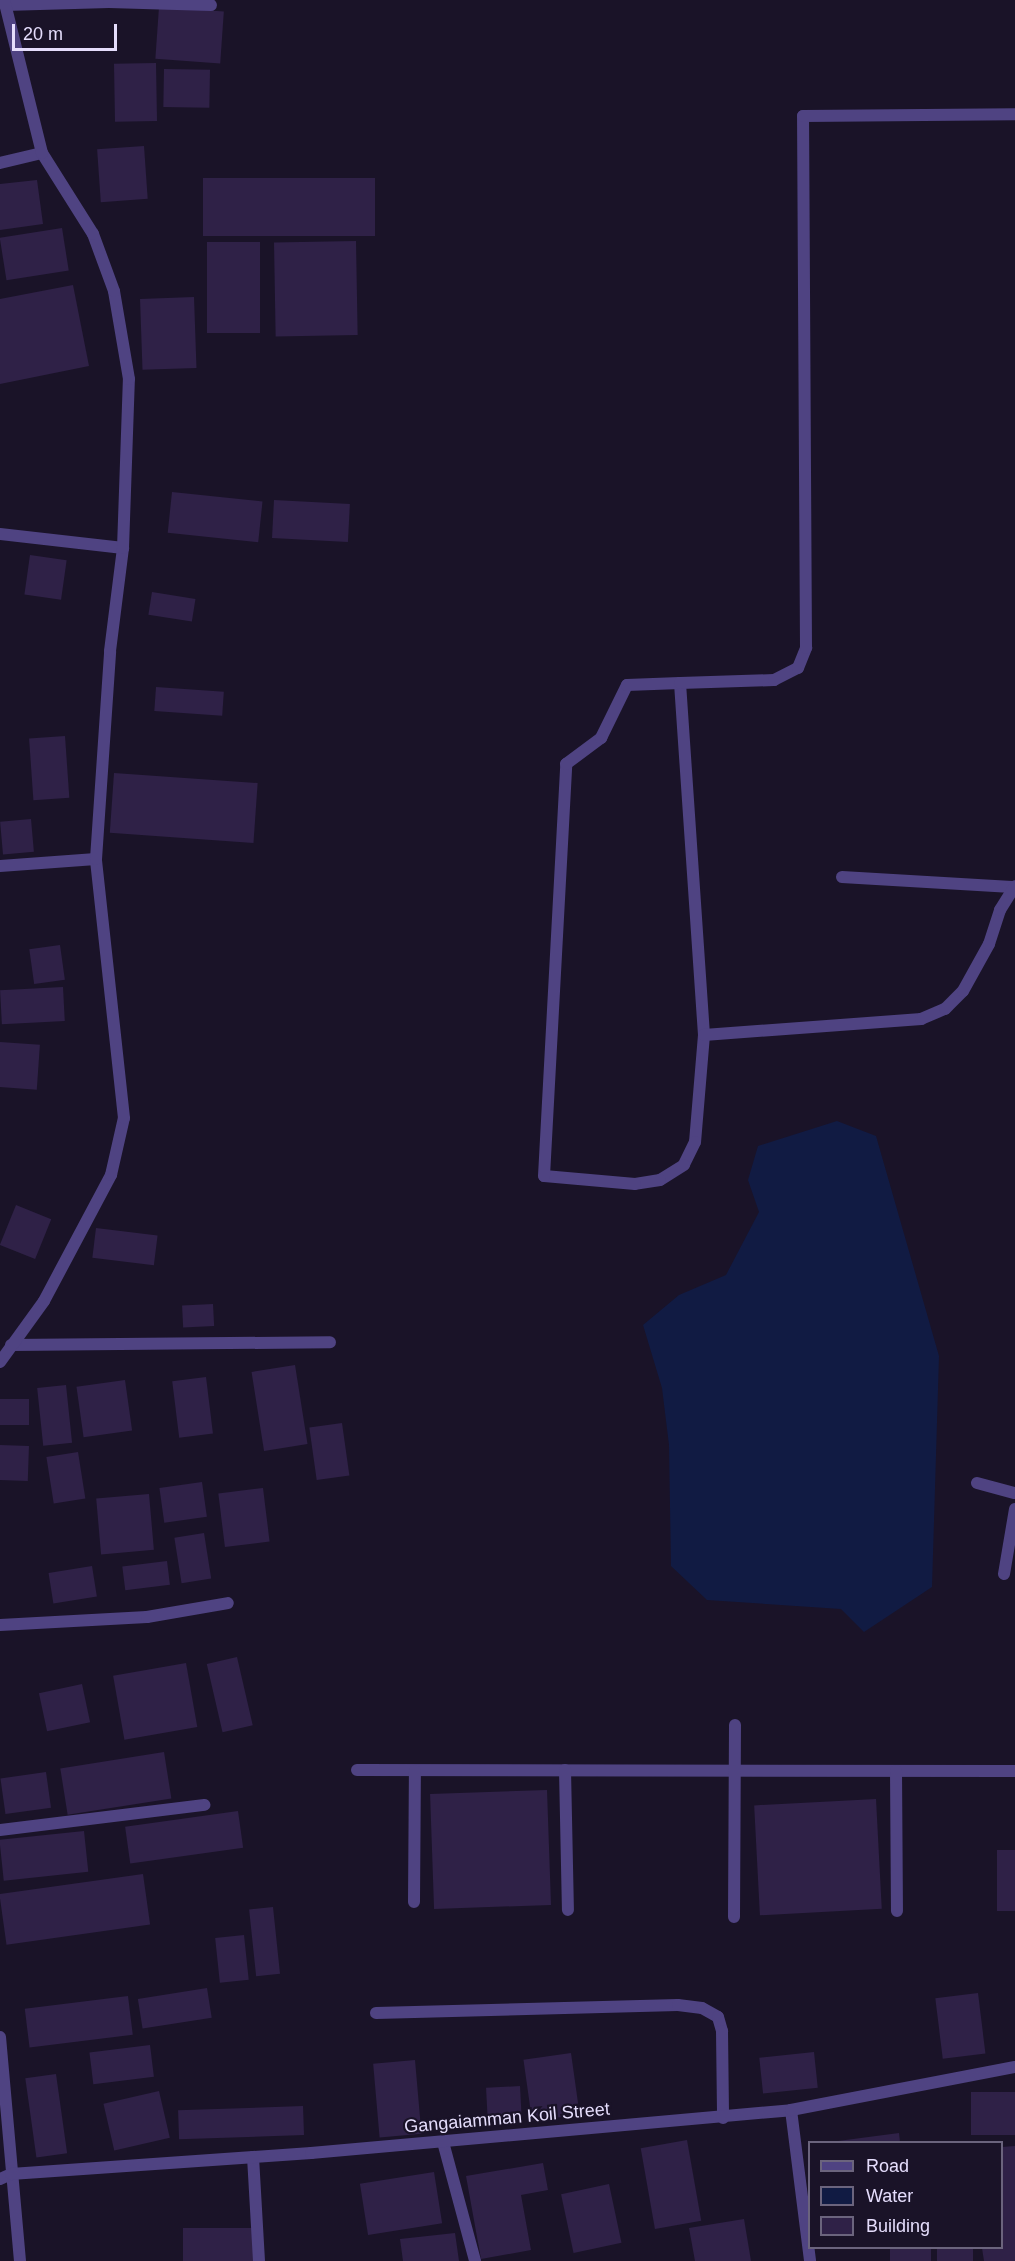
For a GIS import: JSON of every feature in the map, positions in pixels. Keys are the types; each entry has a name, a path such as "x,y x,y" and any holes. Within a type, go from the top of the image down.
{"street":[{"path":"0,1362 44,1301 111,1175 124,1118 96,859 110,651 123,548 129,379 114,291 93,234 42,153 5,2 211,5"},
{"path":"680,683 704,1035 695,1142 684,1165 660,1180 635,1184 544,1176 566,764 602,738 627,685 680,683 774,680 798,668 806,648 803,116 1015,114"},
{"path":"0,163 42,153"},
{"path":"0,534 123,548"},
{"path":"0,866 96,859"},
{"path":"704,1035 921,1019 945,1009 963,991 989,944 1014,887 842,877"},
{"path":"11,1345 330,1342"},
{"path":"977,1483 1015,1493"},
{"path":"1004,1574 1015,1509"},
{"path":"0,1624 147,1617 228,1603"},
{"path":"734,1917 732,1771 735,1725"},
{"path":"357,1770 1015,1771"},
{"path":"565,1770 568,1910"},
{"path":"414,1902 415,1771"},
{"path":"896,1771 897,1911"},
{"path":"0,1830 204,1805"},
{"path":"376,2013 678,2005 702,2008 718,2017 722,2031 723,2118"},
{"path":"0,2037 6,2177 20,2261"},
{"name":"Gangaiamman Koil Street","path":"6,2177 723,2118 791,2110 1015,2067"},
{"path":"791,2110 808,2245"},
{"path":"443,2142 475,2261"},
{"path":"253,2157 260,2261"}],"water":[{"path":"837,1121 876,1136 939,1356 932,1587 864,1632 841,1609 707,1600 671,1566 669,1445 662,1388 643,1325 679,1295 726,1275 759,1212 748,1180 758,1146"}],"building":[{"path":"159,7 224,12 220,63 155,59"},
{"path":"156,63 157,121 115,122 114,64"},
{"path":"164,69 210,70 209,108 163,107"},
{"path":"144,146 148,199 101,202 97,149"},
{"path":"203,178 375,178 375,236 203,236"},
{"path":"37,180 43,224 0,230 0,184"},
{"path":"62,228 69,270 7,280 0,238"},
{"path":"356,241 358,335 276,336 274,242"},
{"path":"207,242 260,242 260,333 207,333"},
{"path":"73,285 89,366 0,384 0,299"},
{"path":"194,297 196,368 143,370 140,299"},
{"path":"172,492 263,502 258,542 168,533"},
{"path":"274,500 350,504 348,542 272,538"},
{"path":"30,555 67,560 61,600 24,595"},
{"path":"152,592 195,599 192,622 148,615"},
{"path":"156,687 224,692 222,716 154,711"},
{"path":"65,736 69,798 33,800 29,739"},
{"path":"114,773 258,783 253,843 110,833"},
{"path":"31,819 34,852 3,855 0,822"},
{"path":"60,945 65,980 34,984 29,949"},
{"path":"63,987 65,1021 2,1024 0,990"},
{"path":"0,1042 40,1045 37,1090 0,1087"},
{"path":"16,1205 51,1219 35,1259 0,1245"},
{"path":"96,1228 158,1236 154,1265 92,1258"},
{"path":"213,1304 214,1326 183,1328 182,1306"},
{"path":"295,1365 308,1444 264,1451 252,1372"},
{"path":"206,1377 213,1434 179,1438 172,1381"},
{"path":"125,1380 132,1431 84,1437 76,1387"},
{"path":"66,1385 72,1443 43,1446 37,1388"},
{"path":"0,1399 29,1399 29,1425 0,1425"},
{"path":"342,1423 349,1475 317,1480 309,1428"},
{"path":"0,1445 29,1446 28,1481 0,1480"},
{"path":"78,1452 85,1498 54,1503 46,1457"},
{"path":"202,1482 207,1517 164,1523 159,1488"},
{"path":"263,1488 270,1542 225,1547 218,1493"},
{"path":"149,1494 154,1550 101,1554 96,1499"},
{"path":"204,1533 211,1578 182,1583 174,1538"},
{"path":"167,1561 170,1585 125,1590 122,1566"},
{"path":"92,1566 97,1597 53,1604 49,1573"},
{"path":"237,1657 253,1725 223,1732 207,1664"},
{"path":"186,1663 197,1727 124,1740 113,1676"},
{"path":"82,1684 90,1722 47,1731 39,1693"},
{"path":"164,1752 171,1798 68,1815 60,1768"},
{"path":"46,1772 51,1808 5,1814 0,1778"},
{"path":"547,1790 551,1905 434,1909 430,1794"},
{"path":"876,1799 882,1909 760,1915 754,1805"},
{"path":"238,1811 243,1848 130,1864 125,1827"},
{"path":"84,1831 88,1872 4,1881 0,1840"},
{"path":"997,1850 1015,1850 1015,1911 997,1911"},
{"path":"143,1874 150,1925 7,1945 0,1894"},
{"path":"273,1907 280,1974 256,1976 249,1910"},
{"path":"244,1935 249,1980 220,1983 215,1938"},
{"path":"207,1988 212,2018 143,2029 138,1999"},
{"path":"978,1993 985,2054 943,2059 935,1998"},
{"path":"128,1996 133,2035 30,2047 25,2009"},
{"path":"150,2045 154,2077 93,2084 89,2052"},
{"path":"814,2052 818,2088 763,2094 759,2058"},
{"path":"571,2053 580,2114 532,2121 523,2060"},
{"path":"415,2060 421,2134 380,2137 373,2064"},
{"path":"56,2074 67,2153 36,2158 25,2078"},
{"path":"520,2086 522,2124 488,2126 486,2088"},
{"path":"159,2091 170,2138 114,2151 103,2104"},
{"path":"971,2092 1015,2092 1015,2135 971,2135"},
{"path":"303,2106 304,2135 179,2139 178,2110"},
{"path":"899,2133 900,2141 838,2141"},
{"path":"687,2140 701,2221 655,2229 641,2148"},
{"path":"1015,2146 1015,2261 984,2261 982,2249 1003,2249 1003,2147"},
{"path":"543,2163 548,2190 521,2195 531,2250 481,2259 466,2176"},
{"path":"434,2172 442,2223 368,2235 360,2184"},
{"path":"609,2184 621,2243 574,2253 561,2194"},
{"path":"744,2219 751,2261 695,2261 689,2228"},
{"path":"183,2228 253,2228 253,2261 183,2261"},
{"path":"455,2233 459,2261 403,2261 400,2239"},
{"path":"890,2249 931,2249 931,2261 890,2261"},
{"path":"937,2249 973,2249 973,2261 937,2261"}]}
